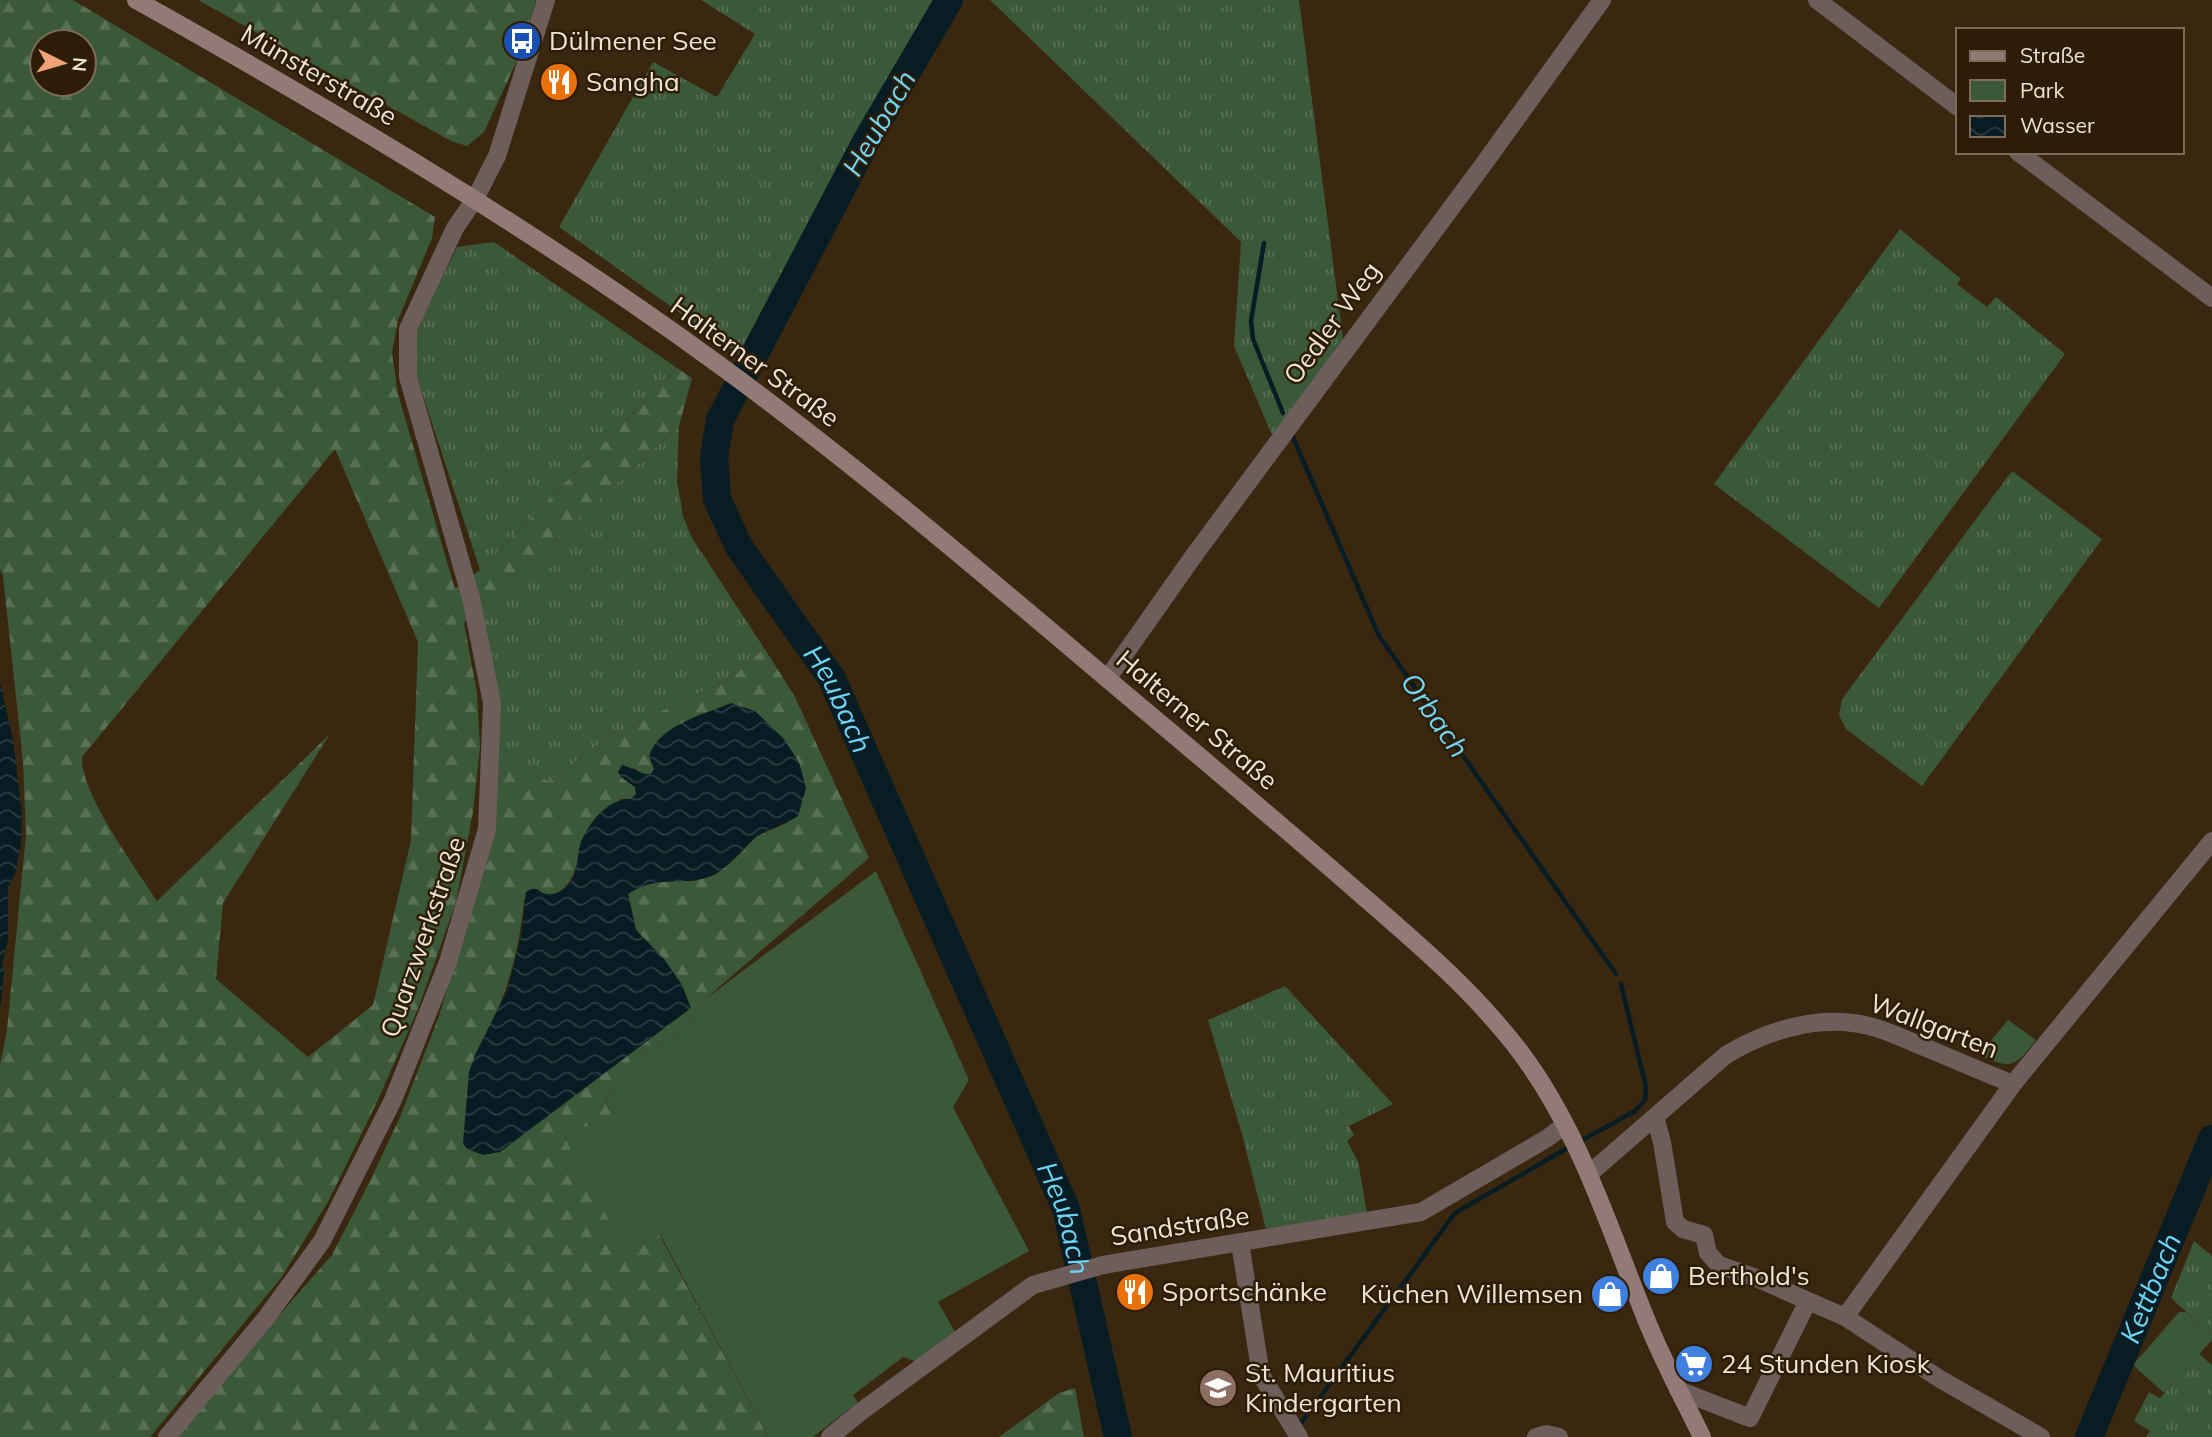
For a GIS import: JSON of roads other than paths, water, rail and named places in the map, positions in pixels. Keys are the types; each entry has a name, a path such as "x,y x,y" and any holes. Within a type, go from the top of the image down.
{"main road":[{"name":"Münsterstraße","path":"136,0 298,91 475,199"},
{"name":"Halterner Straße","path":"475,199 714,361 895,501 1292,834 1432,957 1477,1001 1520,1053 1568,1130 1589,1174 1649,1326 1702,1437"}],"street":[{"name":"Quarzwerkstraße","path":"167,1437 266,1318 322,1241 398,1088 448,962 487,829 492,703 471,597 408,377 408,329 455,228 475,199 497,156 545,0"},
{"name":"Oedler Weg","path":"1107,679 1195,554 1602,0"},
{"path":"1817,0 1956,105"},
{"path":"2021,154 2212,298"},
{"name":"Wallgarten","path":"1845,1317 2013,1084 2212,841"},
{"name":"Wallgarten","path":"1589,1174 1726,1055 1751,1040 1815,1024 1852,1022 1881,1029 2013,1084"},
{"path":"1655,1117 1675,1222 1683,1229 1704,1235 1708,1253 1719,1265 1759,1279 1845,1317 1940,1379 2041,1437"},
{"name":"Sandstraße","path":"830,1437 1033,1285 1102,1265 1421,1212 1546,1139 1568,1130"},
{"path":"1240,1243 1261,1375 1299,1437"},
{"path":"1678,1390 1750,1418 1808,1301"},
{"path":"1535,1437 1546,1434 1559,1437"}],"water":[{"path":"0,682 13,740 22,813 21,844 15,875 8,887 8,939 2,965 4,973 0,1011"},
{"path":"731,703 755,711 783,738 799,762 806,788 798,816 749,843 719,872 702,879 650,884 628,894 636,930 664,959 682,985 691,1008 500,1152 483,1155 467,1149 463,1143 469,1072 507,991 521,936 526,892 537,889 547,894 557,893 570,883 576,870 580,845 593,821 614,803 631,799 636,794 635,787 618,772 622,765 651,774 654,769 649,756 662,736 683,722"}],"waterway":[{"name":"Heubach","path":"949,0 867,140 720,420 714,458 717,499 739,547 831,677 1066,1209 1118,1437"},
{"name":"Orbach","path":"1264,243 1251,321 1253,339 1283,413"},
{"name":"Orbach","path":"1292,435 1379,636 1616,974"},
{"name":"Orbach","path":"1579,1142 1635,1111 1645,1100 1646,1087 1621,984"},
{"name":"Kettbach","path":"2089,1437 2212,1139"},
{"name":"Orbach","path":"1301,1423 1455,1213 1571,1146"}],"place":[{"name":"Dülmener See","path":"522,41"},
{"name":"Sangha","path":"559,82"},
{"name":"Berthold's","path":"1661,1276"},
{"name":"Sportschänke","path":"1135,1292"},
{"name":"Küchen Willemsen","path":"1610,1294"},
{"name":"24 Stunden Kiosk","path":"1694,1364"},
{"name":"St. Mauritius Kindergarten","path":"1218,1388"}]}
